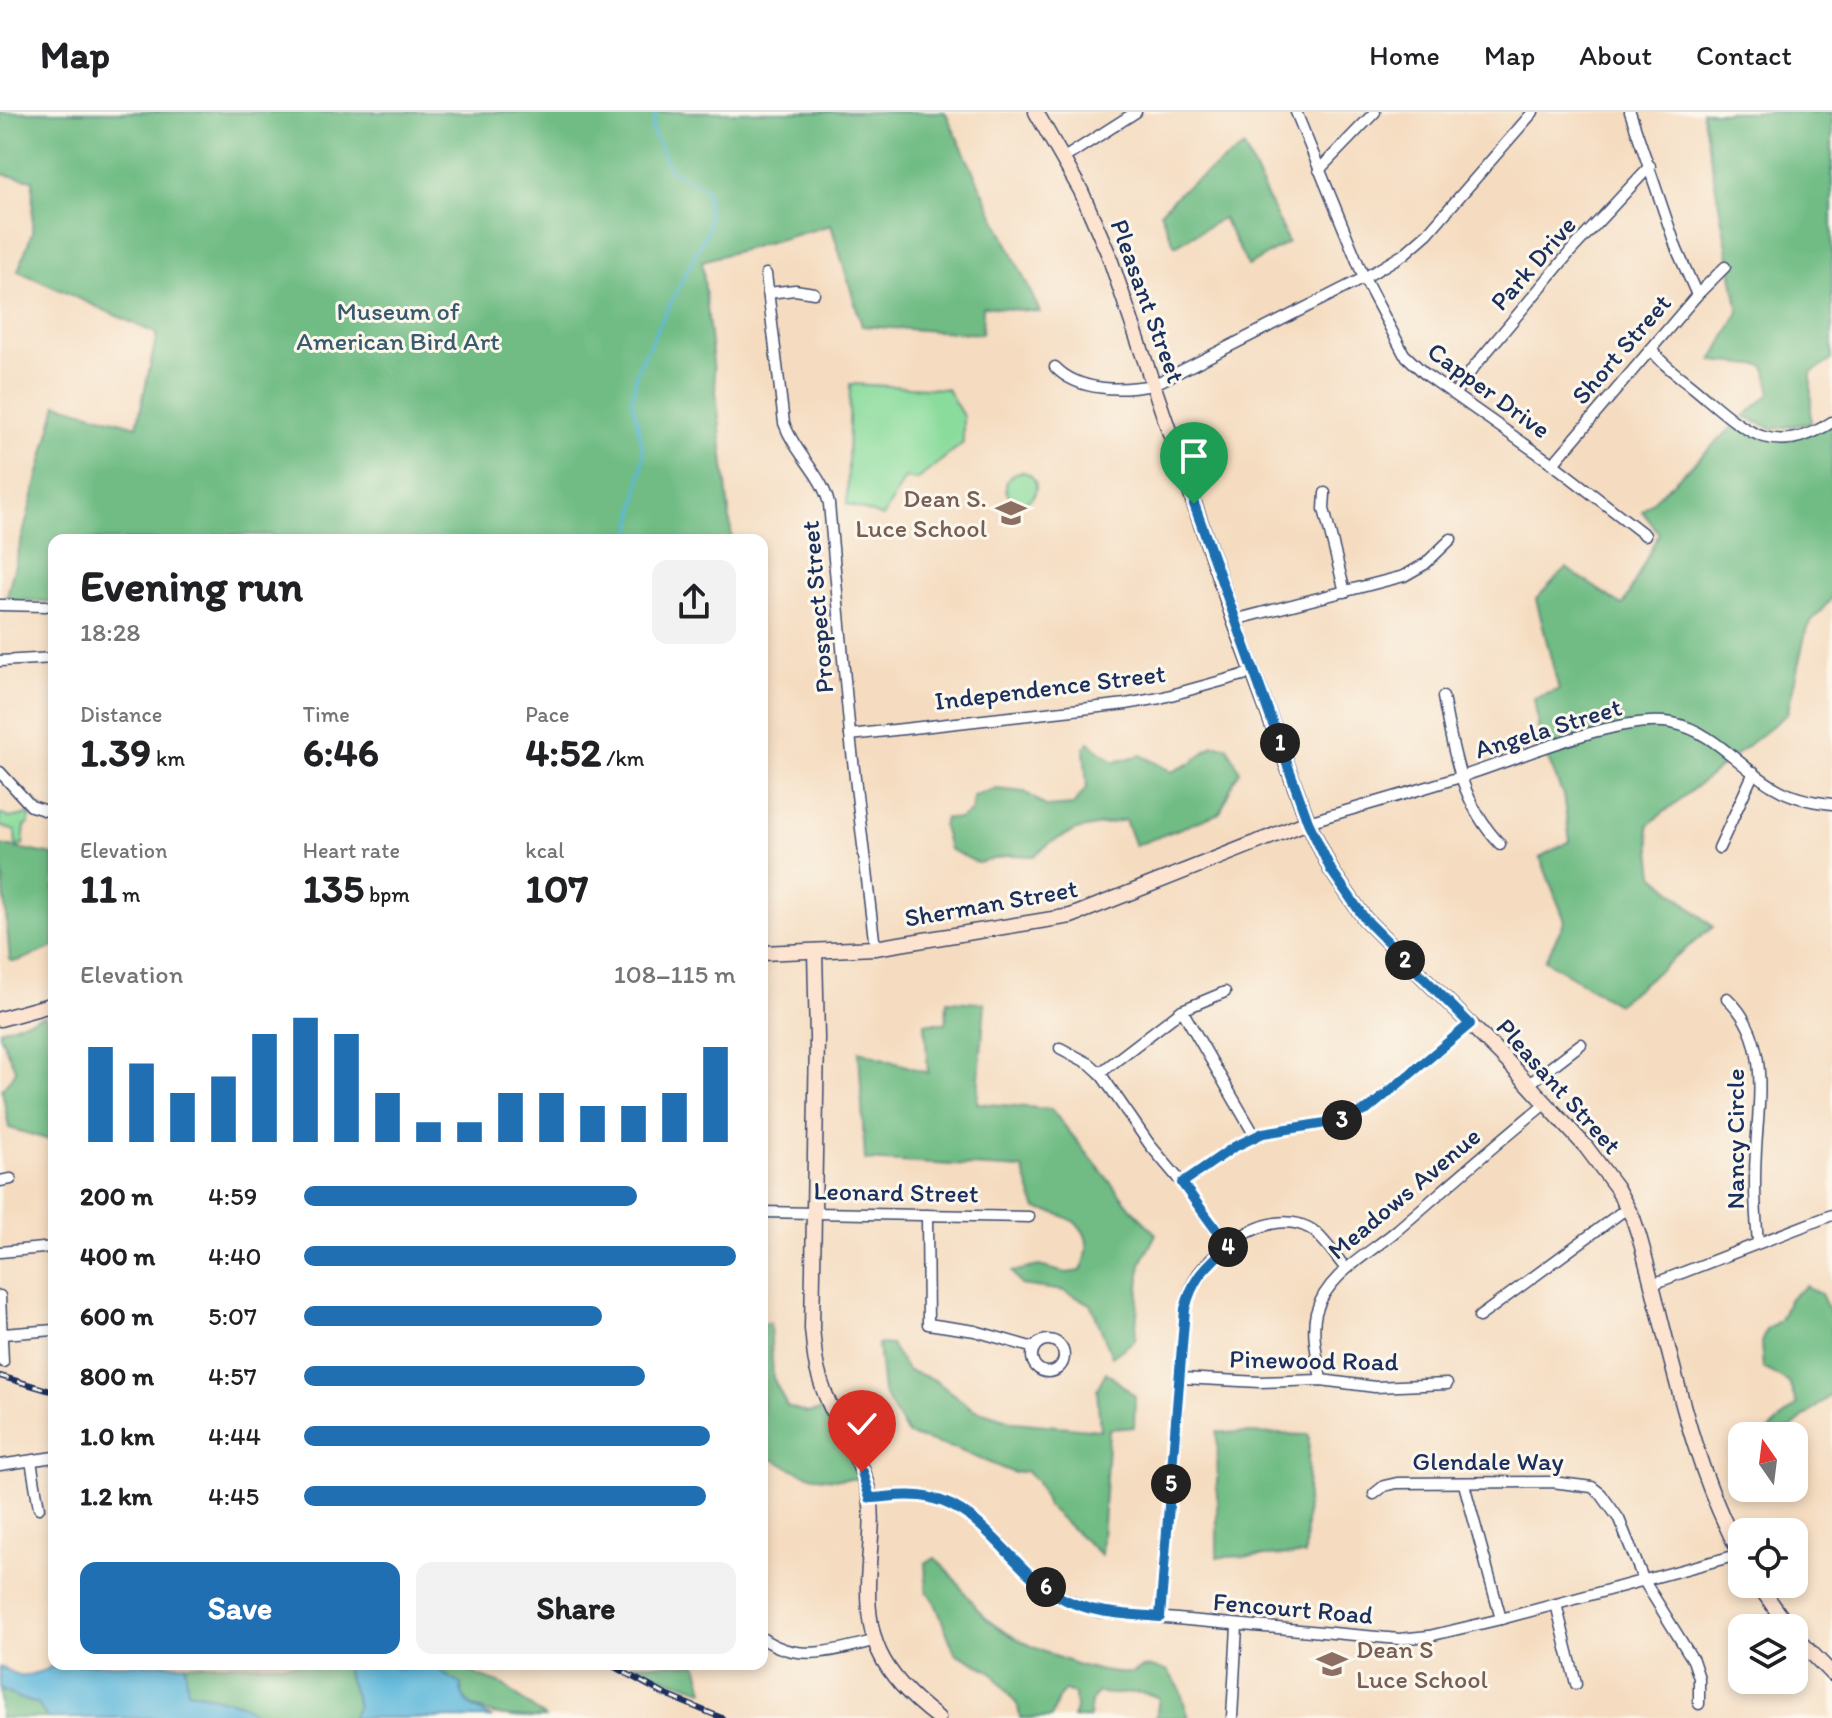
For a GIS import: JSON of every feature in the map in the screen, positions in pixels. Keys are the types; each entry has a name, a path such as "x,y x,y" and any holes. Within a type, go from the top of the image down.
{"main road":[{"name":"Pleasant Street","path":"1036,112 1064,158 1108,253 1234,620 1308,822 1331,870 1365,919 1529,1084 1600,1164 1627,1208 1653,1284 1695,1449 1728,1532"},
{"name":"Sherman Street","path":"768,953 875,948 1071,916 1308,822"},
{"path":"815,951 816,1213 812,1329 816,1365 870,1498 872,1516 868,1577 873,1641 882,1661 900,1685 938,1718"},
{"path":"0,1019 48,1006"},
{"path":"1808,1649 1832,1674"}],"street":[{"path":"1064,158 1136,112"},
{"name":"Capper Drive","path":"1296,112 1364,278 1404,354 1425,374 1553,464 1645,535"},
{"path":"1319,170 1375,112"},
{"path":"1055,367 1063,376 1079,383 1120,389 1153,385 1364,278 1404,254 1428,233 1533,112"},
{"path":"1630,112 1677,250 1697,295"},
{"name":"Park Drive","path":"1455,393 1570,252 1650,166"},
{"name":"Short Street","path":"1553,464 1697,295 1725,267"},
{"name":"Prospect Street","path":"766,274 784,423 792,443 821,483 829,504 850,735 875,948"},
{"path":"768,293 795,290 814,293"},
{"path":"1652,350 1736,424 1754,435 1787,440 1803,438 1832,422"},
{"path":"1325,493 1324,509 1345,592"},
{"path":"1234,620 1404,576 1425,564 1451,539"},
{"path":"0,605 46,606"},
{"path":"0,661 48,658"},
{"name":"Independence Street","path":"850,735 1126,704 1160,698 1254,672"},
{"path":"1443,697 1460,777 1483,827 1500,844"},
{"name":"Angela Street","path":"1308,822 1460,777 1598,731 1645,722 1672,723 1696,733 1718,743 1773,787 1811,802 1832,804"},
{"path":"0,772 31,806 48,811"},
{"path":"1719,848 1754,772"},
{"path":"1100,1073 1182,1010 1225,992"},
{"name":"Nancy Circle","path":"1727,998 1749,1023 1755,1039 1760,1099 1755,1203 1758,1242"},
{"path":"1182,1010 1255,1136"},
{"path":"1182,1183 1255,1136 1338,1121 1367,1110 1470,1024"},
{"path":"1529,1084 1581,1044"},
{"path":"1060,1048 1100,1073 1150,1145 1228,1246"},
{"name":"Meadows Avenue","path":"1321,1380 1315,1314 1323,1296 1346,1269 1546,1103"},
{"path":"1479,1317 1627,1208"},
{"name":"Leonard Street","path":"768,1212 1029,1217"},
{"path":"927,1215 928,1324 975,1331 1034,1348"},
{"path":"1653,1284 1832,1215"},
{"path":"1160,1617 1185,1309 1198,1274 1228,1246 1271,1222 1311,1228 1346,1269"},
{"path":"0,1252 48,1248"},
{"path":"0,1296 3,1362"},
{"path":"3,1334 48,1330"},
{"name":"Pinewood Road","path":"1181,1378 1260,1382 1321,1380 1375,1387 1447,1384"},
{"path":"0,1465 48,1458"},
{"path":"31,1461 39,1508"},
{"name":"Glendale Way","path":"1374,1494 1384,1486 1397,1483 1552,1482 1592,1487 1619,1519 1644,1581 1696,1664 1699,1704"},
{"path":"1464,1484 1501,1619"},
{"name":"Fencourt Road","path":"870,1498 914,1496 933,1498 951,1505 976,1522 1058,1596 1099,1612 1399,1639 1429,1636 1501,1619 1728,1559"},
{"path":"1556,1604 1576,1684"},
{"path":"1232,1718 1237,1626"},
{"path":"768,1642 781,1650 822,1654 873,1641"}],"green space":[{"name":"Museum of American Bird Art","path":"0,112 945,112 1040,312 983,306 982,334 862,326 831,225 702,261 731,534 48,534 48,602 6,599 57,404 137,426 157,334 18,271 32,233 33,180 0,174"},
{"path":"1702,112 1832,112 1832,360 1811,373 1811,423 1773,429 1744,417 1771,393 1765,366 1712,361 1739,312"},
{"path":"1244,147 1288,242 1248,266 1223,218 1175,246 1160,212 1182,190"},
{"path":"850,384 947,389 963,416 963,443 917,480 905,478 883,517 847,504"},
{"path":"1832,422 1832,598 1807,627 1787,714 1648,825 1654,875 1713,927 1617,1004 1545,960 1565,921 1540,857 1570,841 1563,795 1540,740 1534,698 1559,690 1536,599 1566,568 1623,606 1659,533 1642,511 1736,424 1787,440"},
{"path":"1021,472 1031,477 1036,487 1031,497 1021,502 1011,497 1006,487 1011,477"},
{"path":"1089,742 1114,762 1141,755 1172,772 1191,763 1213,745 1227,746 1240,771 1220,813 1135,846 1125,820 1076,830 1051,842 1034,856 1009,855 978,863 949,849 943,826 945,818 959,819 972,811 973,796 996,789 1025,792 1047,807 1073,805 1087,787 1084,748"},
{"path":"0,814 9,818 31,814 25,826 23,845 19,848 16,848 15,831 0,826"},
{"path":"0,845 48,854 48,949 10,961"},
{"path":"947,1001 985,1003 977,1103 1051,1109 1156,1234 1141,1263 1135,1340 1112,1357 1091,1304 1064,1291 1021,1285 1012,1272 1039,1266 1066,1273 1081,1271 1086,1257 1087,1244 1080,1226 1061,1215 1036,1209 1023,1169 865,1160 859,1051 928,1073 925,1023 946,1023"},
{"path":"45,1015 48,1025 48,1139 9,1128 2,1089 16,1071 0,1030"},
{"path":"1806,1286 1821,1294 1832,1317 1832,1394 1798,1422 1778,1422 1797,1405 1789,1383 1763,1368 1761,1343 1766,1330 1780,1320 1790,1298"},
{"path":"768,1323 773,1378 787,1406 807,1413 833,1408 864,1478 811,1476 768,1456"},
{"path":"878,1344 891,1345 907,1370 933,1379 973,1409 1014,1422 1100,1430 1097,1389 1106,1372 1135,1396 1134,1427 1109,1429 1101,1555 1048,1507 1037,1482 1026,1471 1014,1473 956,1449 908,1435 883,1392"},
{"path":"1217,1432 1309,1435 1305,1555 1217,1557"},
{"path":"935,1558 987,1619 1035,1648 1077,1664 1115,1673 1131,1673 1145,1667 1167,1670 1179,1687 1189,1718 1156,1718 1159,1698 1143,1693 1098,1692 1091,1702 1089,1718 1073,1718 1075,1694 1065,1690 1051,1718 1020,1718 1018,1706 991,1671 955,1653 927,1591 925,1563"},
{"path":"185,1670 346,1670 358,1706 351,1718 262,1718 242,1704 187,1691"},
{"path":"441,1670 471,1670 478,1676 502,1684 545,1718 507,1716 480,1710 469,1704 461,1684"},
{"path":"644,1670 699,1670 704,1690"},
{"path":"0,1689 38,1704 47,1718 0,1718"}],"water":[{"path":"0,1667 21,1677 46,1670 186,1670 188,1691 242,1704 262,1718 47,1718 38,1704 0,1689"},
{"path":"346,1670 441,1670 461,1684 463,1696 470,1706 492,1718 351,1718 358,1706"}],"waterway":[{"path":"631,534 644,453 632,400 637,370 709,227 706,188 670,170 652,130 656,112"}],"railway":[{"path":"0,1376 48,1390"},
{"path":"620,1670 664,1694 722,1718"}],"place":[{"name":"Dean S. Luce School","path":"1011,513"},
{"name":"Dean S Luce School","path":"1332,1664"}],"route":[{"path":"862,1472 870,1498 914,1496 933,1498 951,1505 976,1522 1058,1596 1099,1612 1160,1617 1185,1309 1198,1274 1228,1246 1182,1183 1234,1147 1263,1133 1338,1121 1367,1110 1470,1024 1365,919 1331,870 1308,822 1194,504"}]}
